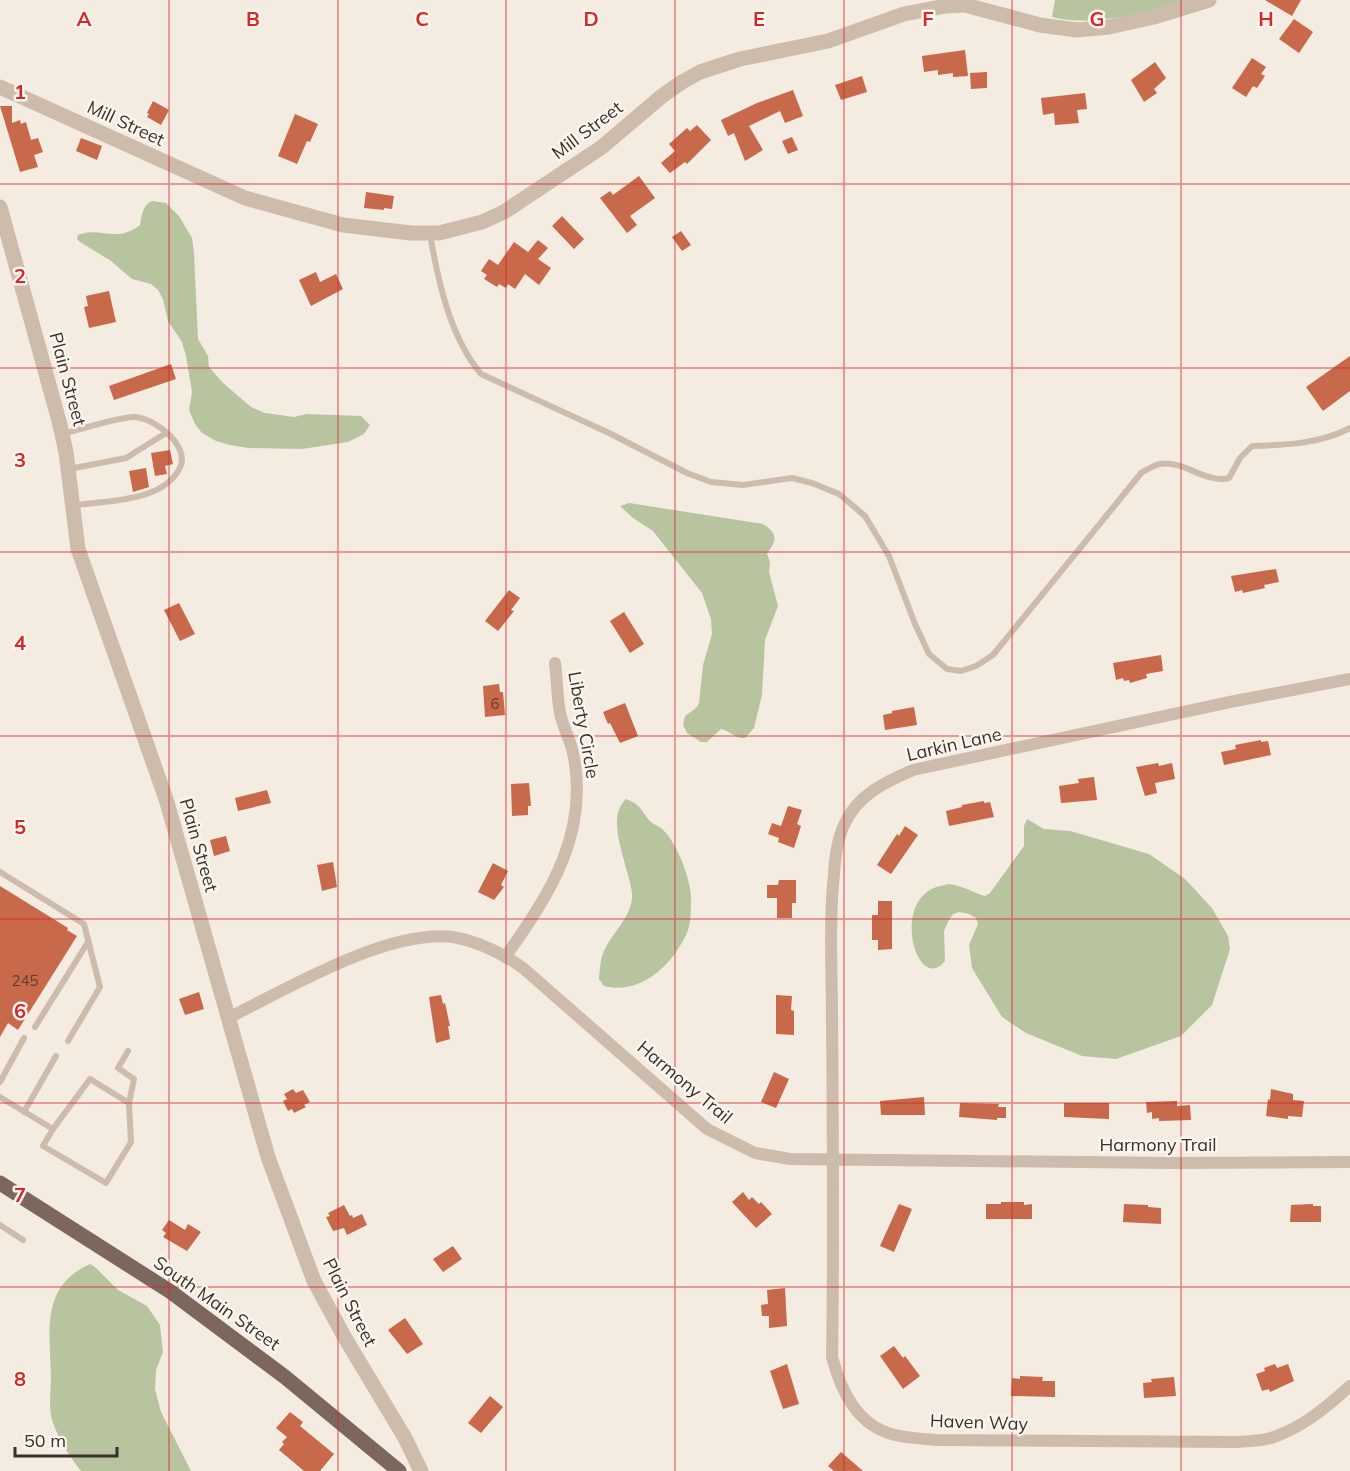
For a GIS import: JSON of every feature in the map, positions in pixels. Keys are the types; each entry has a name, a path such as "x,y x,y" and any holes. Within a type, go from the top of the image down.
{"main road":[{"name":"South Main Street","path":"0,1184 171,1292 285,1377 399,1471"}],"street":[{"name":"Mill Street","path":"0,87 245,198 343,225 377,230 439,233 482,222 504,212 602,147 682,82 700,72 740,59 828,41 904,14 946,6 965,5 1040,25 1077,30 1109,27 1154,17 1209,0"},
{"name":"Plain Street","path":"0,207 62,434 69,469 78,549 166,799 268,1157 314,1281 405,1438 421,1471"},
{"name":"Liberty Circle","path":"506,956 537,913 562,863 574,831 578,788 573,752 560,714 555,663"},
{"name":"Larkin Lane","path":"833,1159 831,903 836,850 844,825 855,806 887,782 913,770 1230,702 1350,679"},
{"name":"Harmony Trail","path":"228,1018 327,969 384,946 406,939 454,938 506,956 550,990 707,1129 755,1153 790,1159 1171,1163 1350,1162"},
{"name":"Haven Way","path":"833,1159 832,1357 838,1381 850,1403 871,1425 894,1435 936,1440 1238,1442 1269,1438 1293,1430 1316,1415 1350,1386"}],"lane":[{"path":"430,233 435,264 449,313 472,363 481,374 609,433 687,473 711,482 742,485 792,478 839,494 865,516 889,556 929,654 947,669 961,671 976,666 993,655 1142,472 1160,464 1185,467 1204,476 1224,479 1228,478 1240,458 1252,446 1305,444 1350,428"},
{"path":"62,434 133,416 156,424 182,453 183,460 179,470 169,483 146,495 73,506"},
{"path":"69,469 126,458 166,433"},
{"path":"0,872 84,924 100,987 68,1041"},
{"path":"35,1027 88,942"},
{"path":"0,1082 24,1038"},
{"path":"128,1051 118,1068 134,1079 129,1103 131,1142 106,1184 43,1146 90,1079 129,1103"},
{"path":"24,1112 56,1056"},
{"path":"0,1097 53,1129"},
{"path":"0,1224 23,1239"}],"green space":[{"path":"1055,0 1192,0 1122,17 1085,21 1052,17"},
{"path":"152,201 166,203 179,216 192,238 198,339 208,356 209,367 223,383 251,407 265,413 294,417 307,414 361,416 370,425 364,434 348,442 302,449 248,448 216,441 202,433 189,410 192,392 182,342 168,321 163,299 158,290 151,284 132,279 111,261 77,239 78,235 86,233 116,234 131,231 140,225 144,208"},
{"path":"629,503 763,524 773,534 773,545 767,554 778,606 765,640 762,695 754,728 745,738 721,729 707,742 701,742 687,733 683,725 685,716 699,703 703,665 712,634 711,619 702,593 653,531 620,506"},
{"path":"626,799 636,804 652,823 661,828 675,847 689,882 691,910 688,930 675,954 665,965 643,981 618,988 604,986 599,979 603,954 626,916 632,901 630,882 617,830 617,818"},
{"path":"1027,819 1044,829 1070,831 1149,854 1185,879 1212,908 1228,936 1230,949 1212,1005 1181,1036 1116,1059 1082,1056 1026,1033 1002,1017 972,968 969,945 978,924 976,918 969,914 959,912 953,914 944,931 945,961 935,968 925,966 918,956 913,941 912,924 915,908 924,894 949,884 985,896 990,893 1024,846 1024,826"},
{"path":"90,1264 118,1290 147,1306 160,1325 163,1352 156,1370 155,1389 161,1412 191,1471 81,1471 58,1436 51,1418 50,1406 51,1312 55,1297 63,1285 74,1274"}],"building":[{"path":"1265,0 1301,0 1292,16"},
{"path":"1294,19 1313,32 1299,53 1279,39"},
{"path":"965,50 968,76 953,77 953,73 938,75 938,70 924,72 922,56"},
{"path":"1252,58 1266,67 1261,74 1265,76 1257,88 1253,86 1246,97 1232,88"},
{"path":"1155,62 1166,78 1154,89 1157,93 1144,102 1131,80"},
{"path":"987,72 987,88 971,89 970,73"},
{"path":"862,76 867,92 841,100 835,85"},
{"path":"793,90 803,116 785,123 780,111 749,126 763,150 745,161 734,133 728,136 721,120 757,103"},
{"path":"1085,93 1087,109 1077,110 1079,123 1055,125 1054,113 1043,115 1041,98"},
{"path":"153,101 169,110 161,125 147,117"},
{"path":"0,106 12,106 12,123 20,120 21,124 26,122 31,140 38,138 43,152 34,155 38,167 20,172"},
{"path":"295,114 318,124 310,142 307,141 297,164 278,156"},
{"path":"697,125 711,140 687,164 685,162 670,173 661,163 675,151 669,144 687,128 690,131"},
{"path":"792,137 798,150 788,154 782,141"},
{"path":"81,138 102,146 97,160 76,151"},
{"path":"639,176 655,198 630,216 637,225 627,233 600,198 610,191 613,195"},
{"path":"366,192 394,196 392,209 364,208"},
{"path":"562,216 584,239 574,249 552,226"},
{"path":"681,231 691,245 682,251 672,237"},
{"path":"538,240 548,248 538,259 551,268 539,285 525,274 515,289 508,284 506,288 499,284 497,287 484,279 487,275 481,271 489,259 498,265 514,242 528,252"},
{"path":"316,272 320,282 336,274 343,289 311,306 299,280"},
{"path":"109,291 116,322 89,328 84,307 88,306 86,296"},
{"path":"1350,356 1350,391 1323,411 1306,387"},
{"path":"171,364 176,379 114,400 109,386"},
{"path":"170,450 173,464 165,466 167,474 155,476 151,453"},
{"path":"146,468 149,487 133,492 129,471"},
{"path":"1276,569 1279,582 1243,593 1242,590 1235,592 1231,576"},
{"path":"509,590 520,598 511,610 514,611 498,631 485,621"},
{"path":"179,603 195,634 180,641 164,610"},
{"path":"624,612 644,644 630,653 610,621"},
{"path":"1161,655 1163,671 1146,674 1147,678 1130,683 1129,680 1124,681 1123,678 1116,680 1113,663"},
{"path":"499,684 500,692 503,692 505,715 485,717 483,686"},
{"path":"625,703 638,736 620,743 603,712"},
{"path":"914,707 917,725 885,730 883,715"},
{"path":"1261,740 1261,742 1268,741 1271,755 1224,765 1221,752 1236,749 1235,745"},
{"path":"1158,763 1159,766 1172,763 1175,779 1155,783 1157,793 1145,796 1136,767"},
{"path":"1094,777 1097,800 1061,803 1059,786 1079,783 1078,779"},
{"path":"529,783 531,806 528,806 528,815 512,816 511,784"},
{"path":"267,790 271,803 238,811 235,798"},
{"path":"984,801 984,803 990,802 994,817 949,826 946,811"},
{"path":"788,806 802,810 797,824 801,826 794,848 778,842 779,838 768,834 772,823 781,826"},
{"path":"905,826 918,835 891,874 877,865 897,834 899,836"},
{"path":"226,836 230,851 214,856 210,840"},
{"path":"333,862 337,887 322,891 317,865"},
{"path":"493,863 508,871 501,885 504,887 494,900 478,892"},
{"path":"779,880 796,880 796,903 792,903 792,918 777,918 777,898 767,898 767,885 778,885"},
{"path":"0,886 68,928 67,930 77,936 18,1030 8,1023 0,1037"},
{"path":"878,901 892,901 892,949 878,950 878,940 872,940 872,915 878,915"},
{"path":"199,992 204,1009 185,1015 179,999"},
{"path":"441,995 450,1026 448,1026 450,1039 436,1043 429,997"},
{"path":"776,995 792,996 794,1035 776,1034"},
{"path":"774,1072 789,1079 776,1108 761,1102"},
{"path":"293,1089 296,1093 303,1090 310,1102 304,1105 306,1107 294,1113 292,1109 288,1111 283,1101 287,1099 284,1094"},
{"path":"1271,1089 1293,1094 1293,1100 1304,1101 1302,1117 1288,1116 1288,1119 1266,1116"},
{"path":"924,1097 925,1115 881,1115 880,1101"},
{"path":"1177,1101 1177,1106 1190,1105 1191,1120 1159,1121 1159,1118 1152,1119 1152,1112 1147,1113 1146,1102"},
{"path":"960,1103 999,1104 998,1107 1006,1107 1006,1118 997,1118 997,1120 959,1117"},
{"path":"1064,1103 1109,1103 1109,1119 1064,1117"},
{"path":"743,1192 749,1200 752,1197 759,1204 761,1202 772,1214 756,1228 732,1202"},
{"path":"1001,1202 1032,1204 1032,1219 986,1219 986,1204 1001,1204"},
{"path":"899,1204 912,1209 894,1252 880,1246"},
{"path":"1124,1204 1161,1208 1161,1224 1123,1222"},
{"path":"1313,1204 1313,1206 1321,1206 1321,1222 1290,1222 1291,1205"},
{"path":"344,1205 353,1218 362,1214 367,1225 347,1235 344,1228 333,1231 326,1217 330,1216 328,1213"},
{"path":"169,1220 185,1230 188,1224 201,1232 187,1251 163,1237 166,1233 162,1230"},
{"path":"453,1246 462,1259 443,1272 433,1259"},
{"path":"785,1288 787,1326 769,1328 769,1316 762,1316 761,1305 768,1304 767,1290"},
{"path":"405,1318 423,1344 407,1354 388,1330"},
{"path":"894,1346 920,1376 903,1389 880,1356"},
{"path":"787,1364 799,1404 783,1409 770,1371"},
{"path":"1275,1364 1277,1368 1288,1364 1294,1381 1270,1392 1269,1389 1262,1391 1256,1374"},
{"path":"1020,1376 1043,1377 1042,1381 1055,1381 1055,1397 1011,1396 1012,1378 1020,1379"},
{"path":"1174,1377 1176,1396 1144,1398 1143,1383 1152,1382 1151,1379"},
{"path":"490,1396 503,1407 481,1433 468,1423"},
{"path":"290,1412 303,1422 300,1426 334,1454 320,1471 304,1471 279,1450 287,1437 276,1428"},
{"path":"841,1452 863,1471 834,1471 828,1466"}]}
